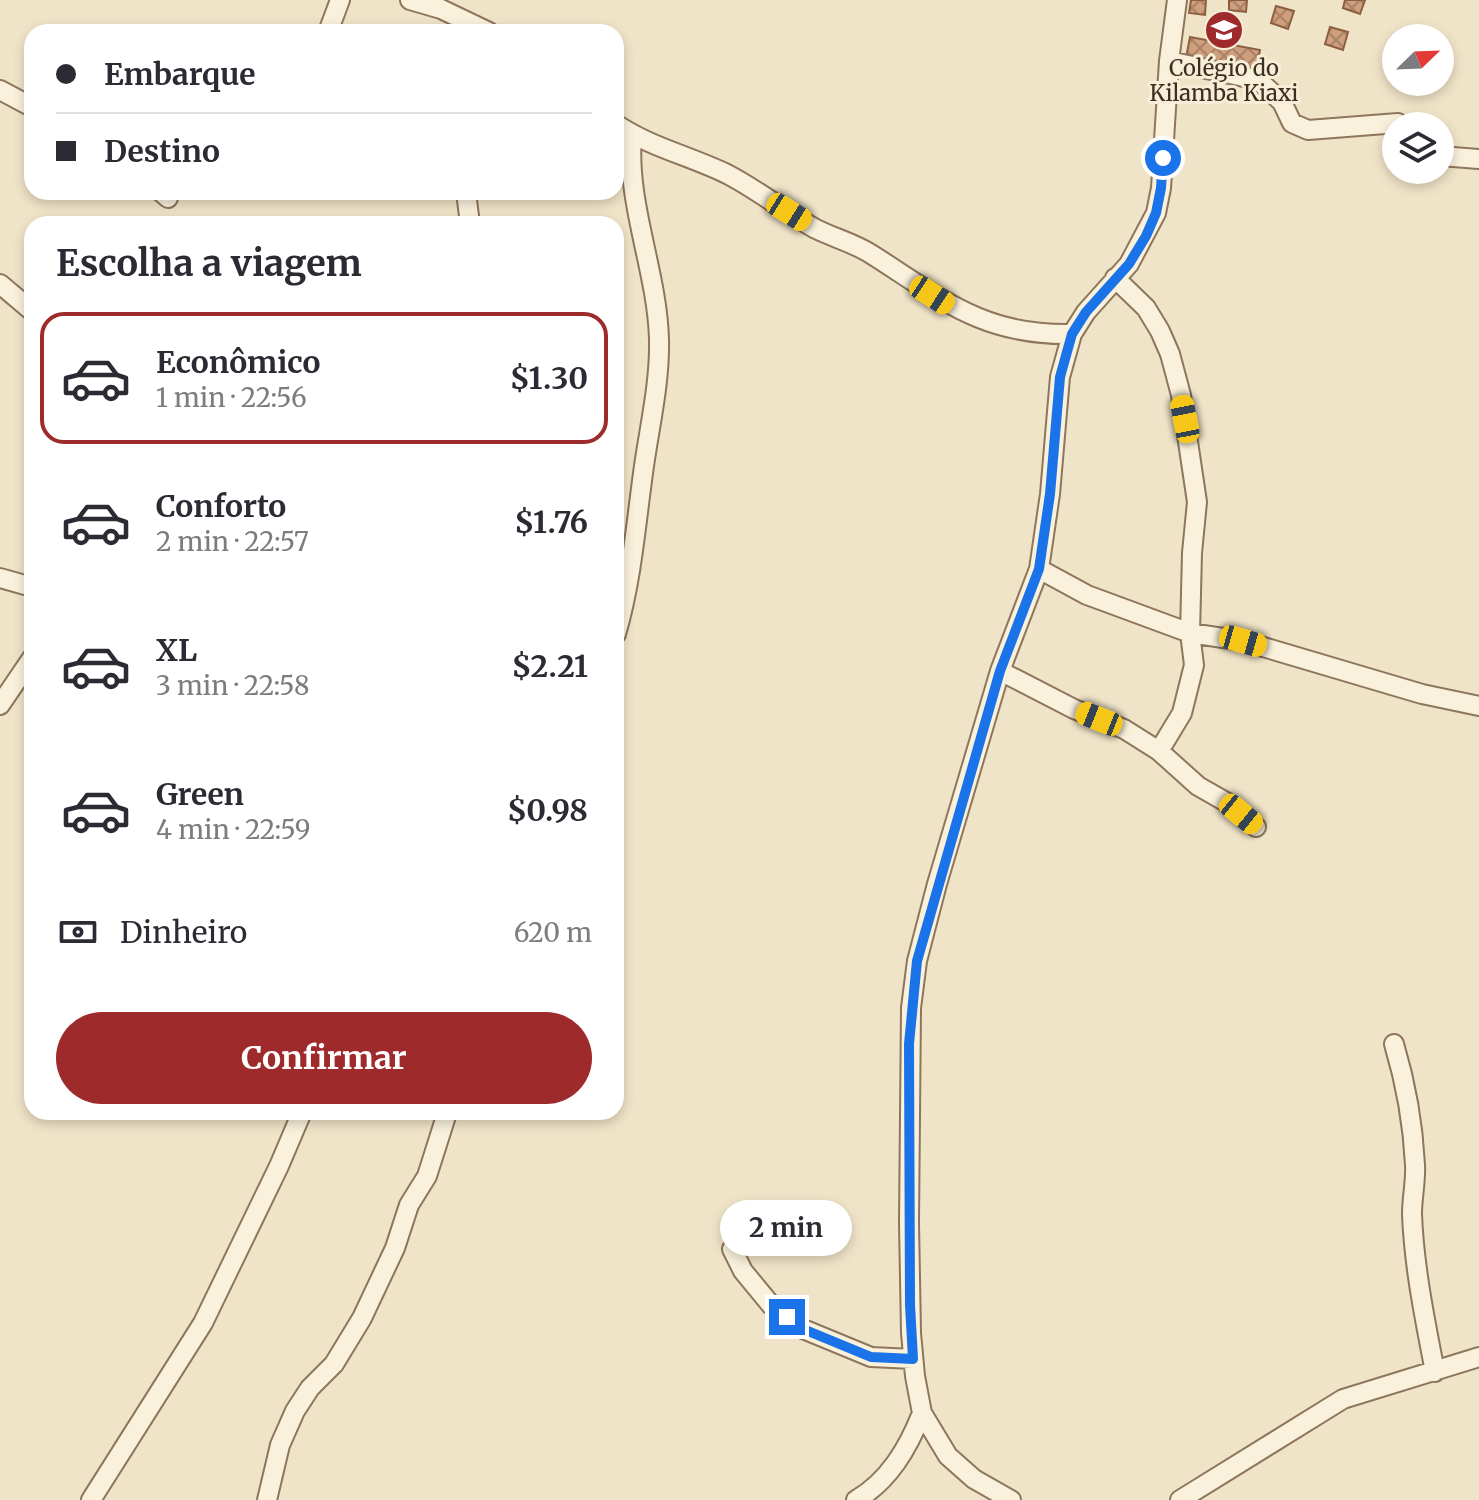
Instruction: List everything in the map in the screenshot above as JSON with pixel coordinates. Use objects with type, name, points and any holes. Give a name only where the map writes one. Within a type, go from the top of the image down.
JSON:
[{"type":"street","points":[[331,24],[340,0]]},
{"type":"street","points":[[410,0],[441,9],[472,24]]},
{"type":"street","points":[[1011,1500],[974,1479],[948,1456],[922,1413],[913,1359],[909,1223],[911,1008],[917,961],[929,915],[1000,671],[1039,569],[1050,494],[1060,377],[1072,334],[1086,312],[1129,264],[1156,213],[1161,188],[1169,61],[1177,0]]},
{"type":"street","points":[[1169,61],[1258,80],[1282,102],[1292,123],[1308,130],[1382,124]]},
{"type":"street","points":[[0,90],[24,103]]},
{"type":"street","points":[[624,130],[728,175],[816,229],[868,252],[952,308],[1015,330],[1072,334]]},
{"type":"street","points":[[624,596],[657,387],[659,340],[633,182],[630,157],[632,135]]},
{"type":"street","points":[[1454,157],[1479,159]]},
{"type":"street","points":[[1115,278],[1146,308],[1160,331],[1181,395],[1197,502],[1190,633],[1194,665],[1182,713],[1159,751]]},
{"type":"street","points":[[0,284],[24,304]]},
{"type":"street","points":[[1039,569],[1087,595],[1190,633],[1243,641],[1422,694],[1479,706]]},
{"type":"street","points":[[0,578],[24,585]]},
{"type":"street","points":[[0,705],[24,670]]},
{"type":"street","points":[[1000,671],[1074,709],[1124,729],[1159,751],[1198,786],[1226,802],[1256,827]]},
{"type":"street","points":[[1394,1044],[1412,1121],[1415,1169],[1412,1211],[1416,1260],[1435,1372]]},
{"type":"street","points":[[91,1500],[203,1323],[299,1120]]},
{"type":"street","points":[[267,1500],[280,1445],[295,1411],[310,1388],[334,1364],[362,1318],[395,1248],[409,1205],[427,1176],[445,1120]]},
{"type":"street","points":[[732,1249],[743,1271],[771,1305],[803,1329],[871,1357],[913,1359]]},
{"type":"street","points":[[1180,1500],[1343,1399],[1479,1357]]},
{"type":"street","points":[[856,1500],[867,1494],[897,1464],[922,1413]]},
{"type":"building","points":[[1191,0],[1206,0],[1205,15],[1189,13]]},
{"type":"building","points":[[1229,0],[1247,0],[1246,12],[1229,10]]},
{"type":"building","points":[[1345,0],[1365,0],[1360,14],[1343,8]]},
{"type":"building","points":[[1276,6],[1294,11],[1288,29],[1271,23]]},
{"type":"building","points":[[1330,27],[1348,32],[1343,50],[1325,44]]},
{"type":"building","points":[[1190,37],[1260,50],[1256,71],[1186,58]]},
{"type":"place","name":"Colégio do Kilamba Kiaxi","points":[[1224,30]]},
{"type":"route","points":[[787,1317],[803,1329],[871,1357],[913,1359],[909,1044],[917,961],[1000,671],[1039,569],[1050,494],[1060,377],[1072,334],[1086,312],[1129,264],[1146,236],[1156,213],[1163,158]]}]
